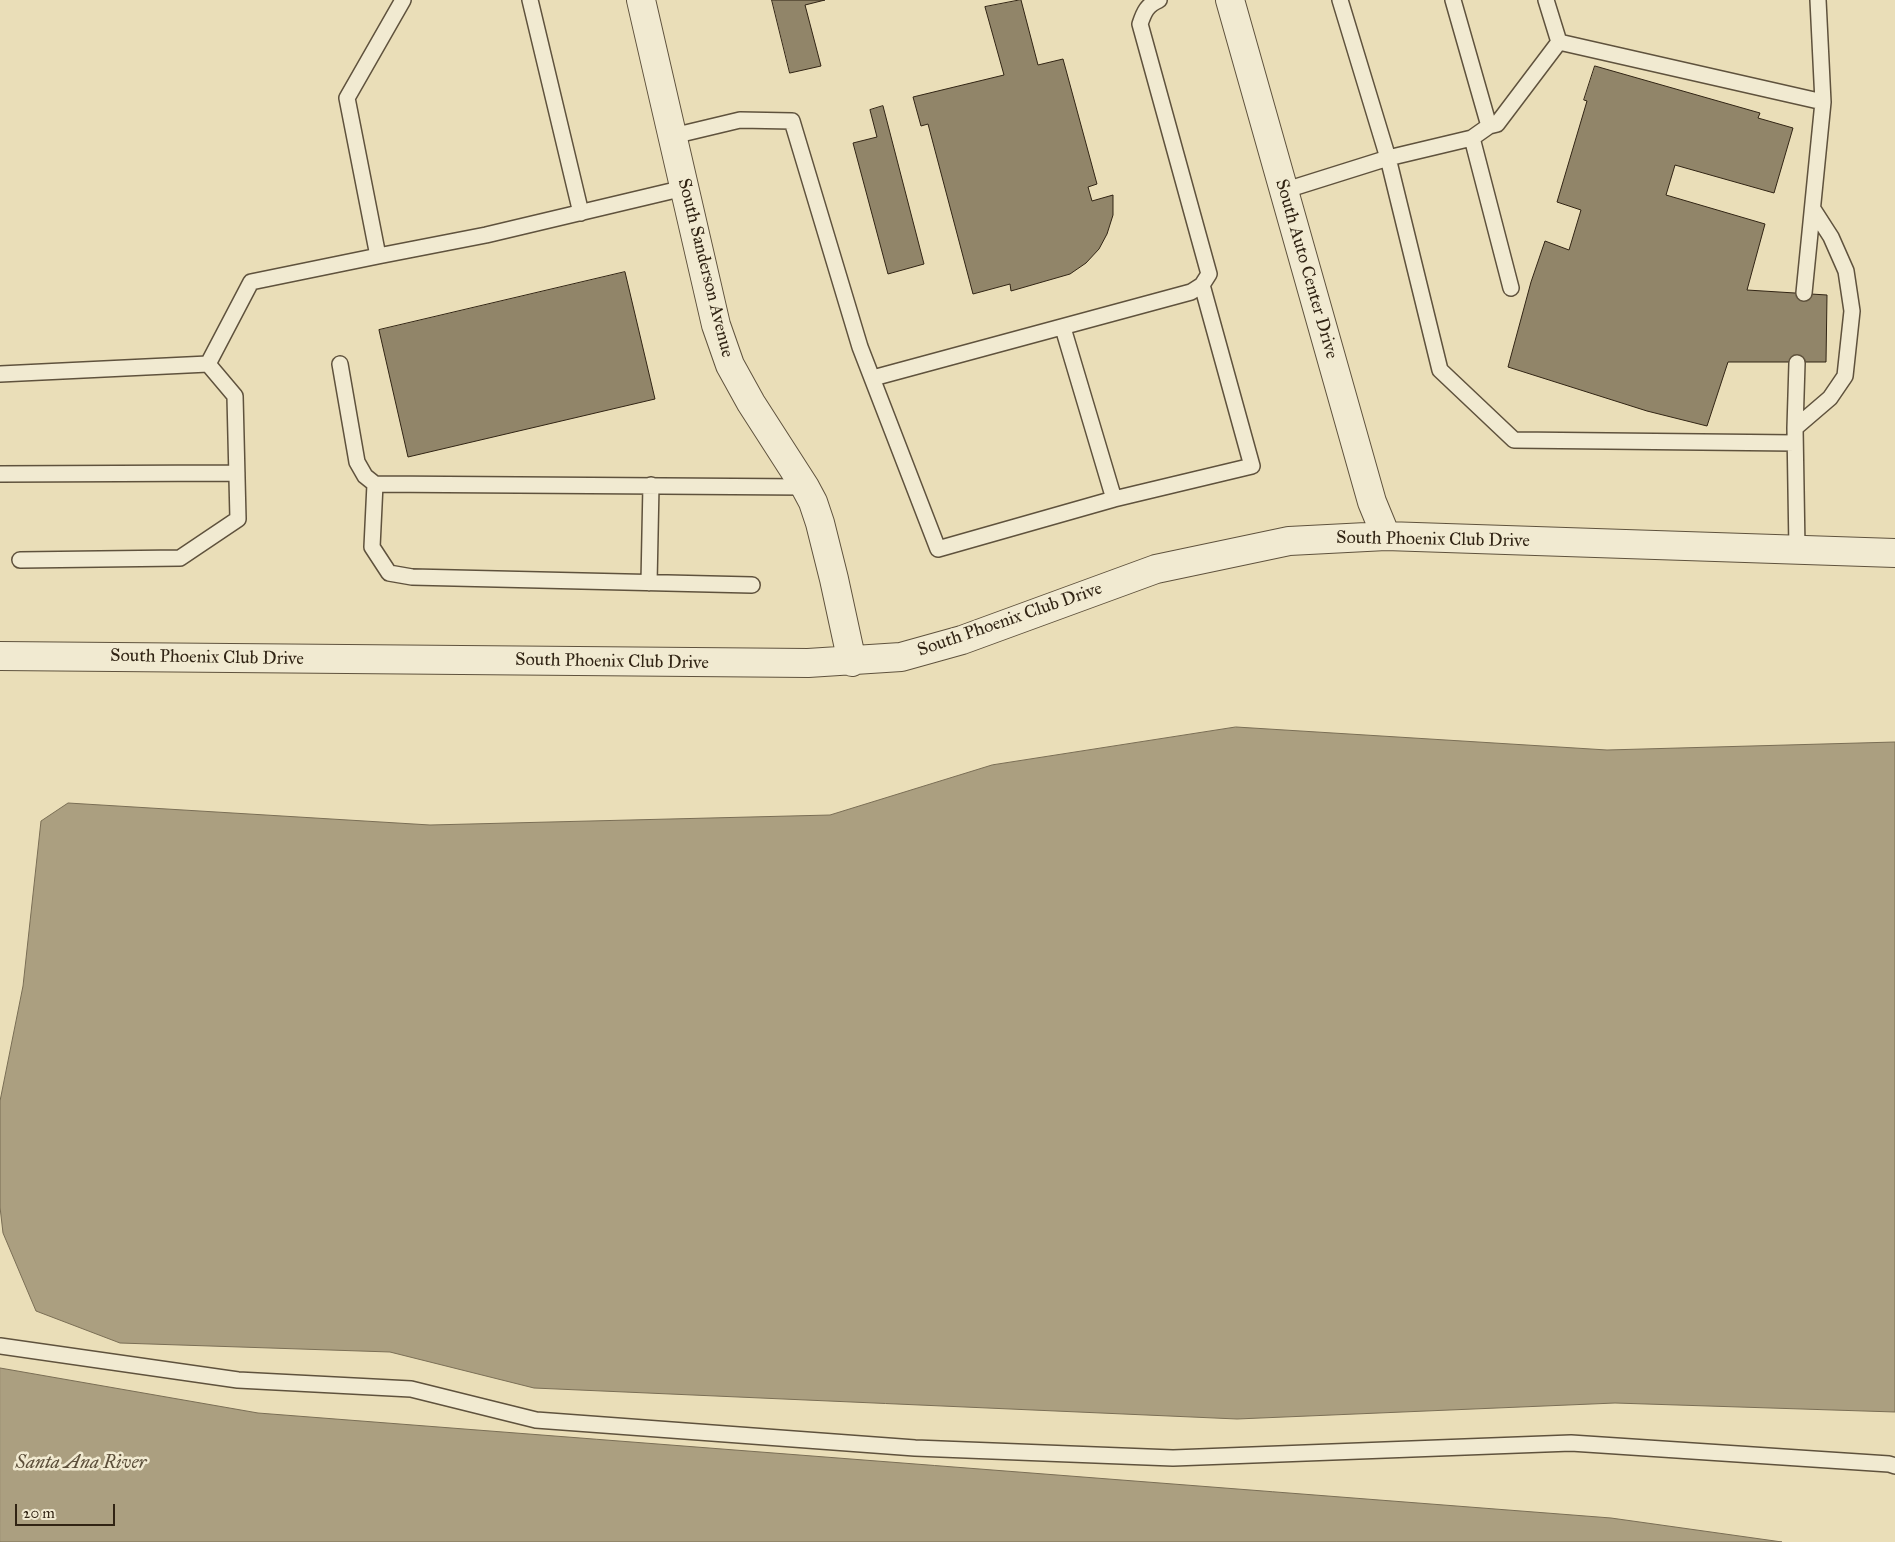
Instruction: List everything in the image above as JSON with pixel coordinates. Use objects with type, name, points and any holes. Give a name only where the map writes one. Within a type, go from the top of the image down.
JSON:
[{"type":"street","name":"South Sanderson Avenue","points":[[642,0],[716,325],[730,365],[751,403],[813,502],[827,548],[852,662]]},
{"type":"street","name":"South Auto Center Drive","points":[[1230,0],[1372,502],[1386,536]]},
{"type":"street","name":"South Phoenix Club Drive","points":[[0,656],[852,662],[901,657],[962,640],[1156,569],[1289,541],[1386,536],[1895,553]]},
{"type":"lane","points":[[378,256],[347,98],[403,0]]},
{"type":"lane","points":[[530,0],[581,213]]},
{"type":"lane","points":[[873,378],[1191,292],[1202,284],[1209,274],[1140,24],[1144,11],[1151,4],[1159,0]]},
{"type":"lane","points":[[1340,0],[1388,158],[1440,370],[1514,440],[1795,435],[1830,398],[1845,376],[1852,311],[1846,271],[1831,236],[1813,209]]},
{"type":"lane","points":[[1453,0],[1489,126]]},
{"type":"lane","points":[[1546,0],[1559,42]]},
{"type":"lane","points":[[1804,293],[1824,102],[1818,0]]},
{"type":"lane","points":[[1283,191],[1388,158],[1472,138],[1489,126],[1497,124],[1559,42]]},
{"type":"lane","points":[[1559,42],[1824,102]]},
{"type":"lane","points":[[673,136],[740,120],[792,121],[860,347],[938,549],[1114,499],[1252,466],[1202,284]]},
{"type":"lane","points":[[1472,138],[1511,288]]},
{"type":"lane","points":[[208,364],[251,282],[486,235],[684,188]]},
{"type":"lane","points":[[1063,328],[1114,499]]},
{"type":"lane","points":[[1797,363],[1795,435],[1797,549]]},
{"type":"lane","points":[[0,374],[208,364]]},
{"type":"lane","points":[[20,560],[180,558],[238,519],[235,396],[208,364]]},
{"type":"lane","points":[[340,364],[357,462],[365,476],[376,484],[805,487]]},
{"type":"lane","points":[[0,474],[237,473]]},
{"type":"lane","points":[[376,484],[372,548],[389,573],[422,577],[752,585]]},
{"type":"lane","points":[[649,583],[651,486]]},
{"type":"lane","points":[[0,1346],[238,1380],[411,1389],[536,1420],[916,1448],[1173,1458],[1571,1443],[1889,1464],[1895,1466]]},
{"type":"water","points":[[1236,727],[1607,750],[1895,742],[1895,1412],[1615,1403],[1237,1419],[534,1388],[390,1352],[120,1343],[36,1311],[3,1233],[0,1207],[0,1101],[23,986],[41,821],[68,803],[430,825],[830,815],[992,765]]},
{"type":"water","name":"Santa Ana River","points":[[0,1368],[258,1413],[1611,1518],[1782,1542],[0,1542]]},
{"type":"building","points":[[772,0],[825,0],[805,5],[821,66],[790,73]]},
{"type":"building","points":[[1021,0],[1038,65],[1063,59],[1097,184],[1088,187],[1092,201],[1113,195],[1113,215],[1107,234],[1099,249],[1086,263],[1070,274],[1011,291],[1010,284],[973,294],[928,124],[921,126],[913,97],[1004,75],[985,7]]},
{"type":"building","points":[[1595,66],[1760,113],[1758,118],[1793,128],[1774,193],[1675,165],[1666,195],[1765,224],[1747,290],[1827,295],[1826,362],[1728,362],[1707,426],[1647,411],[1508,367],[1531,282],[1545,241],[1569,250],[1581,210],[1557,202],[1587,101],[1584,100]]},
{"type":"building","points":[[883,106],[924,264],[888,274],[853,143],[877,137],[870,110]]},
{"type":"building","points":[[625,272],[655,399],[408,457],[379,330]]}]
